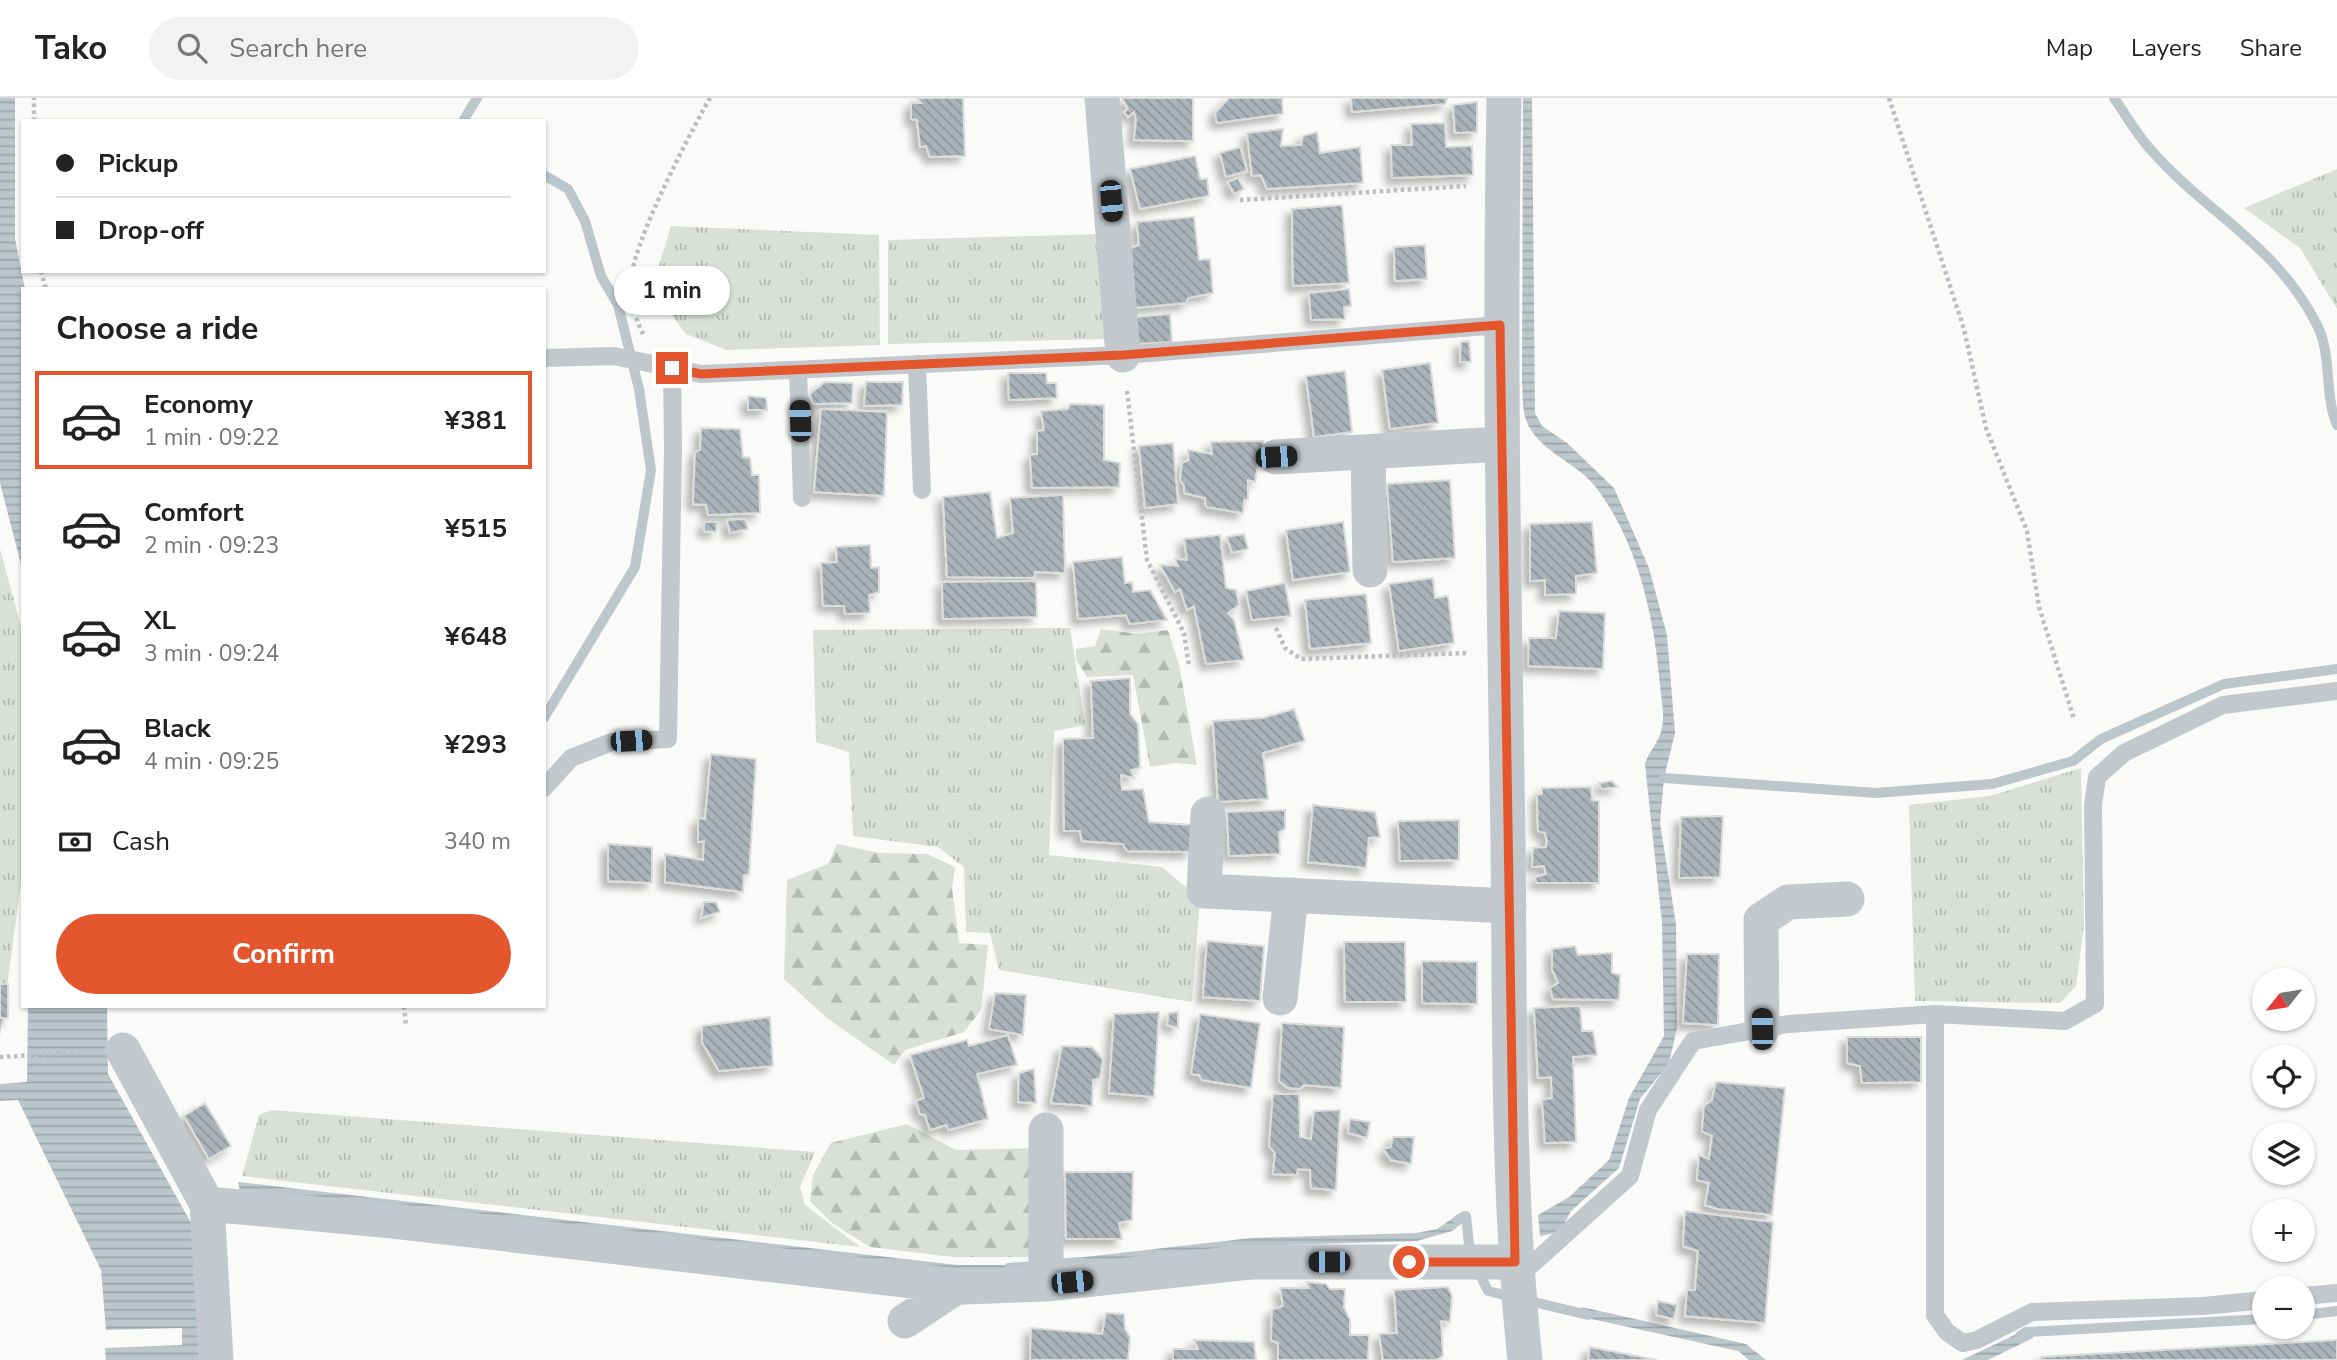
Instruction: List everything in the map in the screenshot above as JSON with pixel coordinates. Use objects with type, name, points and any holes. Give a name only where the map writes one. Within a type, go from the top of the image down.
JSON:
[{"type":"street","points":[[1102,98],[1123,355]]},
{"type":"street","points":[[1504,98],[1500,325],[1515,1270],[1525,1360]]},
{"type":"street","points":[[1276,457],[1502,444]]},
{"type":"street","points":[[1368,452],[1370,570]]},
{"type":"street","points":[[1208,814],[1204,891],[1509,906]]},
{"type":"street","points":[[1280,998],[1291,895]]},
{"type":"street","points":[[1762,1029],[1761,920],[1788,902],[1847,899]]},
{"type":"street","points":[[123,1051],[207,1204],[216,1360]]},
{"type":"street","points":[[1046,1130],[1046,1284]]},
{"type":"street","points":[[207,1204],[393,1221],[958,1286],[1046,1284],[1250,1262],[1515,1270]]},
{"type":"street","points":[[905,1321],[958,1286]]},
{"type":"lane","points":[[546,358],[614,356],[701,374],[1123,355],[1500,325]]},
{"type":"lane","points":[[917,364],[922,490]]},
{"type":"lane","points":[[546,786],[571,758],[612,742],[668,739],[673,448],[666,367]]},
{"type":"lane","points":[[798,370],[802,498]]},
{"type":"lane","points":[[1515,1270],[1630,1177],[1648,1110],[1693,1041],[1762,1029],[1935,1014],[2065,1021],[2095,1004],[2093,805],[2097,777],[2124,753],[2223,705],[2337,691]]},
{"type":"lane","points":[[1935,1014],[1935,1315],[1947,1332],[1963,1343],[1977,1340],[2032,1312],[2203,1306],[2252,1301]]},
{"type":"lane","points":[[2315,1295],[2337,1293]]},
{"type":"path","points":[[34,98],[34,119]]},
{"type":"path","points":[[666,367],[636,321],[629,286],[638,251],[686,139],[710,98]]},
{"type":"path","points":[[1889,98],[1964,329],[1986,428],[2027,531],[2039,607],[2074,719]]},
{"type":"path","points":[[1240,200],[1502,184]]},
{"type":"path","points":[[1123,355],[1146,560],[1184,634],[1189,666]]},
{"type":"path","points":[[1276,628],[1285,648],[1301,659],[1505,651]]},
{"type":"path","points":[[404,1008],[406,1026]]},
{"type":"path","points":[[0,1057],[123,1051]]},
{"type":"green space","points":[[2337,169],[2337,309],[2300,248],[2244,208]]},
{"type":"green space","points":[[671,226],[879,235],[880,345],[727,350],[686,334],[652,289]]},
{"type":"green space","points":[[1101,234],[1108,339],[888,344],[888,240]]},
{"type":"green space","points":[[0,549],[21,627],[21,884],[0,1037]]},
{"type":"green space","points":[[1070,628],[1085,725],[1054,731],[1049,855],[1162,867],[1200,899],[1192,1002],[999,970],[990,933],[966,932],[964,867],[938,847],[853,836],[849,752],[816,742],[813,630]]},
{"type":"green space","points":[[1101,629],[1137,634],[1168,630],[1179,665],[1197,765],[1175,763],[1150,767],[1133,675],[1087,677],[1076,660],[1076,649],[1095,646]]},
{"type":"green space","points":[[2081,768],[2084,925],[2076,986],[2060,1003],[1915,1001],[1909,805],[1990,796]]},
{"type":"green space","points":[[837,844],[880,853],[927,854],[955,867],[952,888],[959,943],[988,945],[981,1010],[964,1032],[905,1050],[894,1065],[827,1018],[784,979],[787,880],[828,864]]},
{"type":"green space","points":[[271,1110],[815,1152],[800,1187],[805,1205],[860,1247],[242,1176],[259,1115]]},
{"type":"green space","points":[[907,1124],[956,1150],[1033,1148],[1039,1257],[953,1257],[870,1247],[832,1223],[810,1201],[813,1175],[831,1143]]},
{"type":"shaded area","points":[[0,98],[15,98],[15,239],[25,287],[21,287],[21,564],[0,483]]},
{"type":"shaded area","points":[[1523,98],[1532,98],[1535,413],[1542,426],[1567,443],[1614,488],[1649,568],[1667,635],[1675,733],[1664,778],[1660,823],[1676,924],[1677,1028],[1669,1063],[1640,1099],[1619,1168],[1571,1211],[1560,1232],[1540,1236],[1538,1215],[1569,1197],[1609,1160],[1629,1098],[1664,1036],[1662,923],[1645,764],[1659,737],[1663,717],[1648,606],[1633,555],[1622,530],[1594,485],[1539,440],[1525,416],[1522,383]]},
{"type":"shaded area","points":[[28,1008],[107,1008],[108,1074],[200,1239],[206,1360],[106,1360],[105,1348],[182,1345],[182,1328],[106,1330],[101,1270],[18,1100],[0,1101],[0,1084],[27,1082]]},
{"type":"shaded area","points":[[238,1182],[957,1265],[1022,1265],[1021,1272],[965,1273],[240,1191]]},
{"type":"shaded area","points":[[1463,1211],[1470,1217],[1452,1231],[1417,1241],[1254,1246],[1068,1266],[1067,1259],[1251,1238],[1416,1233],[1437,1229]]},
{"type":"shaded area","points":[[1582,1307],[1746,1344],[1766,1360],[1749,1360],[1738,1351],[1573,1315]]},
{"type":"shaded area","points":[[2029,1328],[2033,1338],[1988,1360],[1962,1360]]},
{"type":"building","points":[[917,98],[963,98],[965,156],[930,157],[926,146],[920,147],[917,120],[911,119],[911,103],[921,103]]},
{"type":"building","points":[[1122,98],[1193,98],[1193,141],[1134,140],[1134,112],[1128,117],[1124,112],[1128,109]]},
{"type":"building","points":[[1229,98],[1282,98],[1283,114],[1217,123],[1215,113]]},
{"type":"building","points":[[1351,98],[1447,98],[1445,104],[1352,112]]},
{"type":"building","points":[[1477,102],[1477,132],[1455,133],[1453,105]]},
{"type":"building","points":[[1445,123],[1446,147],[1472,146],[1473,175],[1392,178],[1391,145],[1412,145],[1411,124]]},
{"type":"building","points":[[1283,129],[1281,146],[1301,145],[1303,136],[1317,132],[1320,153],[1360,147],[1363,183],[1267,189],[1261,175],[1252,176],[1247,133]]},
{"type":"building","points":[[1240,147],[1247,171],[1226,177],[1220,153]]},
{"type":"building","points":[[1195,156],[1200,179],[1207,179],[1209,196],[1140,209],[1130,169]]},
{"type":"building","points":[[1238,178],[1244,189],[1234,194],[1228,182]]},
{"type":"building","points":[[1342,205],[1349,283],[1293,286],[1292,209]]},
{"type":"building","points":[[1194,217],[1199,260],[1210,259],[1213,293],[1188,298],[1186,303],[1134,308],[1131,248],[1139,245],[1137,222]]},
{"type":"building","points":[[1425,245],[1427,279],[1395,281],[1394,247]]},
{"type":"building","points":[[1349,289],[1351,306],[1344,307],[1345,319],[1311,320],[1309,293]]},
{"type":"building","points":[[1170,314],[1172,342],[1138,344],[1136,317]]},
{"type":"building","points":[[1469,341],[1471,362],[1460,362],[1461,342]]},
{"type":"building","points":[[1430,363],[1438,423],[1390,429],[1382,370]]},
{"type":"building","points":[[1345,371],[1352,432],[1314,437],[1306,376]]},
{"type":"building","points":[[1008,373],[1046,373],[1047,383],[1056,383],[1057,398],[1009,400]]},
{"type":"building","points":[[825,382],[853,383],[852,403],[813,404],[810,394]]},
{"type":"building","points":[[866,382],[903,382],[902,405],[864,406]]},
{"type":"building","points":[[748,396],[766,398],[767,410],[748,410]]},
{"type":"building","points":[[1070,404],[1104,405],[1104,460],[1120,463],[1119,487],[1032,488],[1030,455],[1037,454],[1037,431],[1044,430],[1041,411],[1068,409]]},
{"type":"building","points":[[821,409],[887,412],[884,496],[814,492]]},
{"type":"building","points":[[701,428],[740,429],[743,457],[750,458],[752,475],[759,475],[760,513],[708,515],[706,505],[693,504],[695,452],[700,450]]},
{"type":"building","points":[[1263,441],[1266,459],[1258,464],[1255,482],[1248,480],[1248,500],[1244,500],[1243,513],[1206,507],[1205,498],[1184,493],[1184,485],[1180,480],[1182,463],[1189,460],[1188,450],[1212,454],[1211,442]]},
{"type":"building","points":[[1173,443],[1178,504],[1145,508],[1139,446]]},
{"type":"building","points":[[1450,480],[1455,558],[1393,562],[1387,484]]},
{"type":"building","points":[[990,492],[997,538],[1013,533],[1010,498],[1063,495],[1065,573],[1035,572],[1034,578],[947,577],[943,497]]},
{"type":"building","points":[[745,519],[748,529],[730,533],[727,520]]},
{"type":"building","points":[[704,522],[717,522],[716,532],[704,531]]},
{"type":"building","points":[[1343,522],[1350,572],[1293,580],[1286,530]]},
{"type":"building","points":[[1592,522],[1597,573],[1576,576],[1576,594],[1545,595],[1545,580],[1530,581],[1530,524]]},
{"type":"building","points":[[1244,534],[1248,549],[1232,553],[1227,537]]},
{"type":"building","points":[[1220,535],[1226,588],[1236,590],[1239,605],[1228,613],[1234,620],[1244,660],[1206,664],[1194,606],[1187,610],[1180,589],[1175,592],[1160,565],[1178,566],[1175,559],[1187,560],[1184,539]]},
{"type":"building","points":[[870,545],[871,568],[879,567],[879,592],[869,595],[870,613],[845,614],[844,606],[823,606],[821,563],[837,562],[836,547]]},
{"type":"building","points":[[1122,557],[1125,583],[1132,582],[1133,592],[1150,590],[1167,620],[1130,624],[1126,615],[1078,619],[1073,562]]},
{"type":"building","points":[[1433,578],[1435,598],[1448,596],[1454,643],[1399,651],[1389,584]]},
{"type":"building","points":[[1036,581],[1037,617],[943,619],[942,582]]},
{"type":"building","points":[[1285,583],[1291,616],[1252,620],[1246,591]]},
{"type":"building","points":[[1366,594],[1371,643],[1310,649],[1305,600]]},
{"type":"building","points":[[1559,611],[1605,613],[1603,669],[1528,666],[1529,638],[1556,638]]},
{"type":"building","points":[[1130,678],[1130,714],[1138,724],[1140,768],[1131,770],[1134,778],[1121,775],[1122,790],[1143,789],[1149,822],[1191,825],[1191,852],[1127,851],[1123,844],[1082,841],[1080,831],[1064,831],[1063,739],[1093,738],[1091,681]]},
{"type":"building","points":[[1294,709],[1305,741],[1263,753],[1268,799],[1218,802],[1213,721],[1263,718]]},
{"type":"building","points":[[711,754],[756,759],[749,875],[744,875],[743,892],[665,882],[665,854],[703,860],[704,841],[698,842],[698,818],[705,819]]},
{"type":"building","points":[[1612,781],[1618,787],[1602,789],[1599,783]]},
{"type":"building","points":[[1591,787],[1592,800],[1599,801],[1599,883],[1537,883],[1535,877],[1546,874],[1544,866],[1532,867],[1533,848],[1546,847],[1547,841],[1545,833],[1538,831],[1537,795],[1542,794],[1542,788]]},
{"type":"building","points":[[1313,805],[1375,812],[1380,837],[1369,838],[1366,868],[1308,862]]},
{"type":"building","points":[[1285,810],[1285,829],[1279,832],[1280,854],[1229,856],[1227,812]]},
{"type":"building","points":[[1723,816],[1720,877],[1679,878],[1681,817]]},
{"type":"building","points":[[1459,820],[1459,860],[1400,861],[1398,821]]},
{"type":"building","points":[[608,844],[652,847],[652,883],[608,881]]},
{"type":"building","points":[[704,902],[716,902],[720,912],[701,918]]},
{"type":"building","points":[[1207,941],[1264,946],[1260,1001],[1203,997]]},
{"type":"building","points":[[1344,942],[1405,942],[1406,1002],[1345,1002]]},
{"type":"building","points":[[1575,946],[1578,955],[1612,953],[1612,973],[1620,975],[1619,1000],[1553,999],[1550,988],[1558,983],[1552,969],[1552,949]]},
{"type":"building","points":[[1687,954],[1719,954],[1718,1025],[1683,1023]]},
{"type":"building","points":[[1422,961],[1477,962],[1477,1004],[1422,1003]]},
{"type":"building","points":[[0,984],[8,984],[8,1018],[0,1018]]},
{"type":"building","points":[[995,993],[1026,995],[1023,1035],[989,1029]]},
{"type":"building","points":[[1580,1006],[1582,1031],[1593,1031],[1597,1055],[1573,1057],[1576,1142],[1545,1143],[1542,1100],[1552,1098],[1551,1077],[1538,1078],[1534,1008]]},
{"type":"building","points":[[1159,1012],[1154,1097],[1109,1093],[1114,1014]]},
{"type":"building","points":[[1178,1012],[1178,1028],[1167,1025],[1169,1013]]},
{"type":"building","points":[[1200,1014],[1260,1023],[1251,1088],[1202,1080],[1199,1075],[1191,1074]]},
{"type":"building","points":[[770,1017],[773,1066],[719,1071],[702,1042],[702,1026]]},
{"type":"building","points":[[1282,1023],[1344,1027],[1341,1088],[1304,1085],[1300,1089],[1288,1088],[1279,1081]]},
{"type":"building","points":[[1008,1035],[1017,1065],[977,1074],[988,1119],[949,1130],[946,1125],[930,1130],[916,1101],[924,1098],[910,1055],[967,1040],[969,1046]]},
{"type":"building","points":[[1847,1037],[1921,1037],[1921,1082],[1862,1083],[1860,1066],[1847,1063]]},
{"type":"building","points":[[1062,1046],[1092,1047],[1103,1059],[1100,1078],[1093,1080],[1092,1106],[1051,1103]]},
{"type":"building","points":[[1034,1069],[1036,1103],[1018,1102],[1019,1073]]},
{"type":"building","points":[[1716,1082],[1785,1088],[1772,1215],[1705,1205],[1709,1183],[1697,1180],[1699,1155],[1709,1159],[1712,1136],[1702,1131],[1704,1106],[1712,1100]]},
{"type":"building","points":[[1273,1094],[1299,1094],[1300,1137],[1311,1139],[1314,1111],[1340,1110],[1336,1190],[1311,1188],[1310,1170],[1298,1169],[1297,1175],[1273,1174],[1275,1153],[1269,1146]]},
{"type":"building","points":[[205,1103],[231,1146],[209,1159],[184,1116]]},
{"type":"building","points":[[1350,1119],[1370,1122],[1367,1138],[1348,1133]]},
{"type":"building","points":[[1393,1137],[1414,1137],[1411,1164],[1391,1160],[1383,1149],[1391,1147]]},
{"type":"building","points":[[1065,1172],[1133,1172],[1132,1220],[1119,1223],[1122,1239],[1066,1239]]},
{"type":"building","points":[[1685,1211],[1773,1222],[1765,1323],[1685,1316],[1687,1290],[1695,1290],[1698,1251],[1683,1246]]},
{"type":"building","points":[[1306,1282],[1326,1284],[1330,1289],[1345,1289],[1344,1307],[1350,1320],[1350,1335],[1369,1335],[1368,1360],[1278,1360],[1278,1343],[1271,1340],[1272,1310],[1283,1306],[1280,1288],[1309,1288]]},
{"type":"building","points":[[1448,1287],[1452,1296],[1450,1322],[1441,1321],[1443,1356],[1436,1360],[1383,1360],[1379,1334],[1397,1333],[1394,1290]]},
{"type":"building","points":[[1658,1301],[1677,1305],[1674,1319],[1656,1315]]},
{"type":"building","points":[[1106,1313],[1124,1314],[1125,1329],[1130,1337],[1128,1360],[1030,1360],[1031,1328],[1102,1334]]},
{"type":"building","points":[[1194,1340],[1254,1342],[1256,1360],[1173,1360],[1173,1349],[1198,1349]]},
{"type":"building","points":[[2337,1340],[2337,1360],[2041,1360],[2041,1357]]},
{"type":"building","points":[[1590,1347],[1657,1360],[1588,1360]]},
{"type":"waterway","points":[[464,119],[477,98]]},
{"type":"waterway","points":[[2114,98],[2151,150],[2262,252],[2283,273],[2301,298],[2322,338],[2337,425]]},
{"type":"waterway","points":[[546,176],[568,189],[585,221],[601,276],[618,305],[639,389],[651,470],[635,567],[546,715]]},
{"type":"waterway","points":[[1664,778],[1876,793],[1992,784],[2073,761],[2101,739],[2224,684],[2337,669]]},
{"type":"waterway","points":[[1458,1220],[1466,1216],[1470,1254],[1488,1291],[1588,1315]]},
{"type":"waterway","points":[[1009,1268],[1081,1262]]},
{"type":"waterway","points":[[2315,1314],[2337,1311]]},
{"type":"waterway","points":[[2020,1336],[2026,1332],[2252,1320]]},
{"type":"route","points":[[672,368],[701,374],[1123,355],[1500,325],[1515,1262],[1409,1262]]}]
